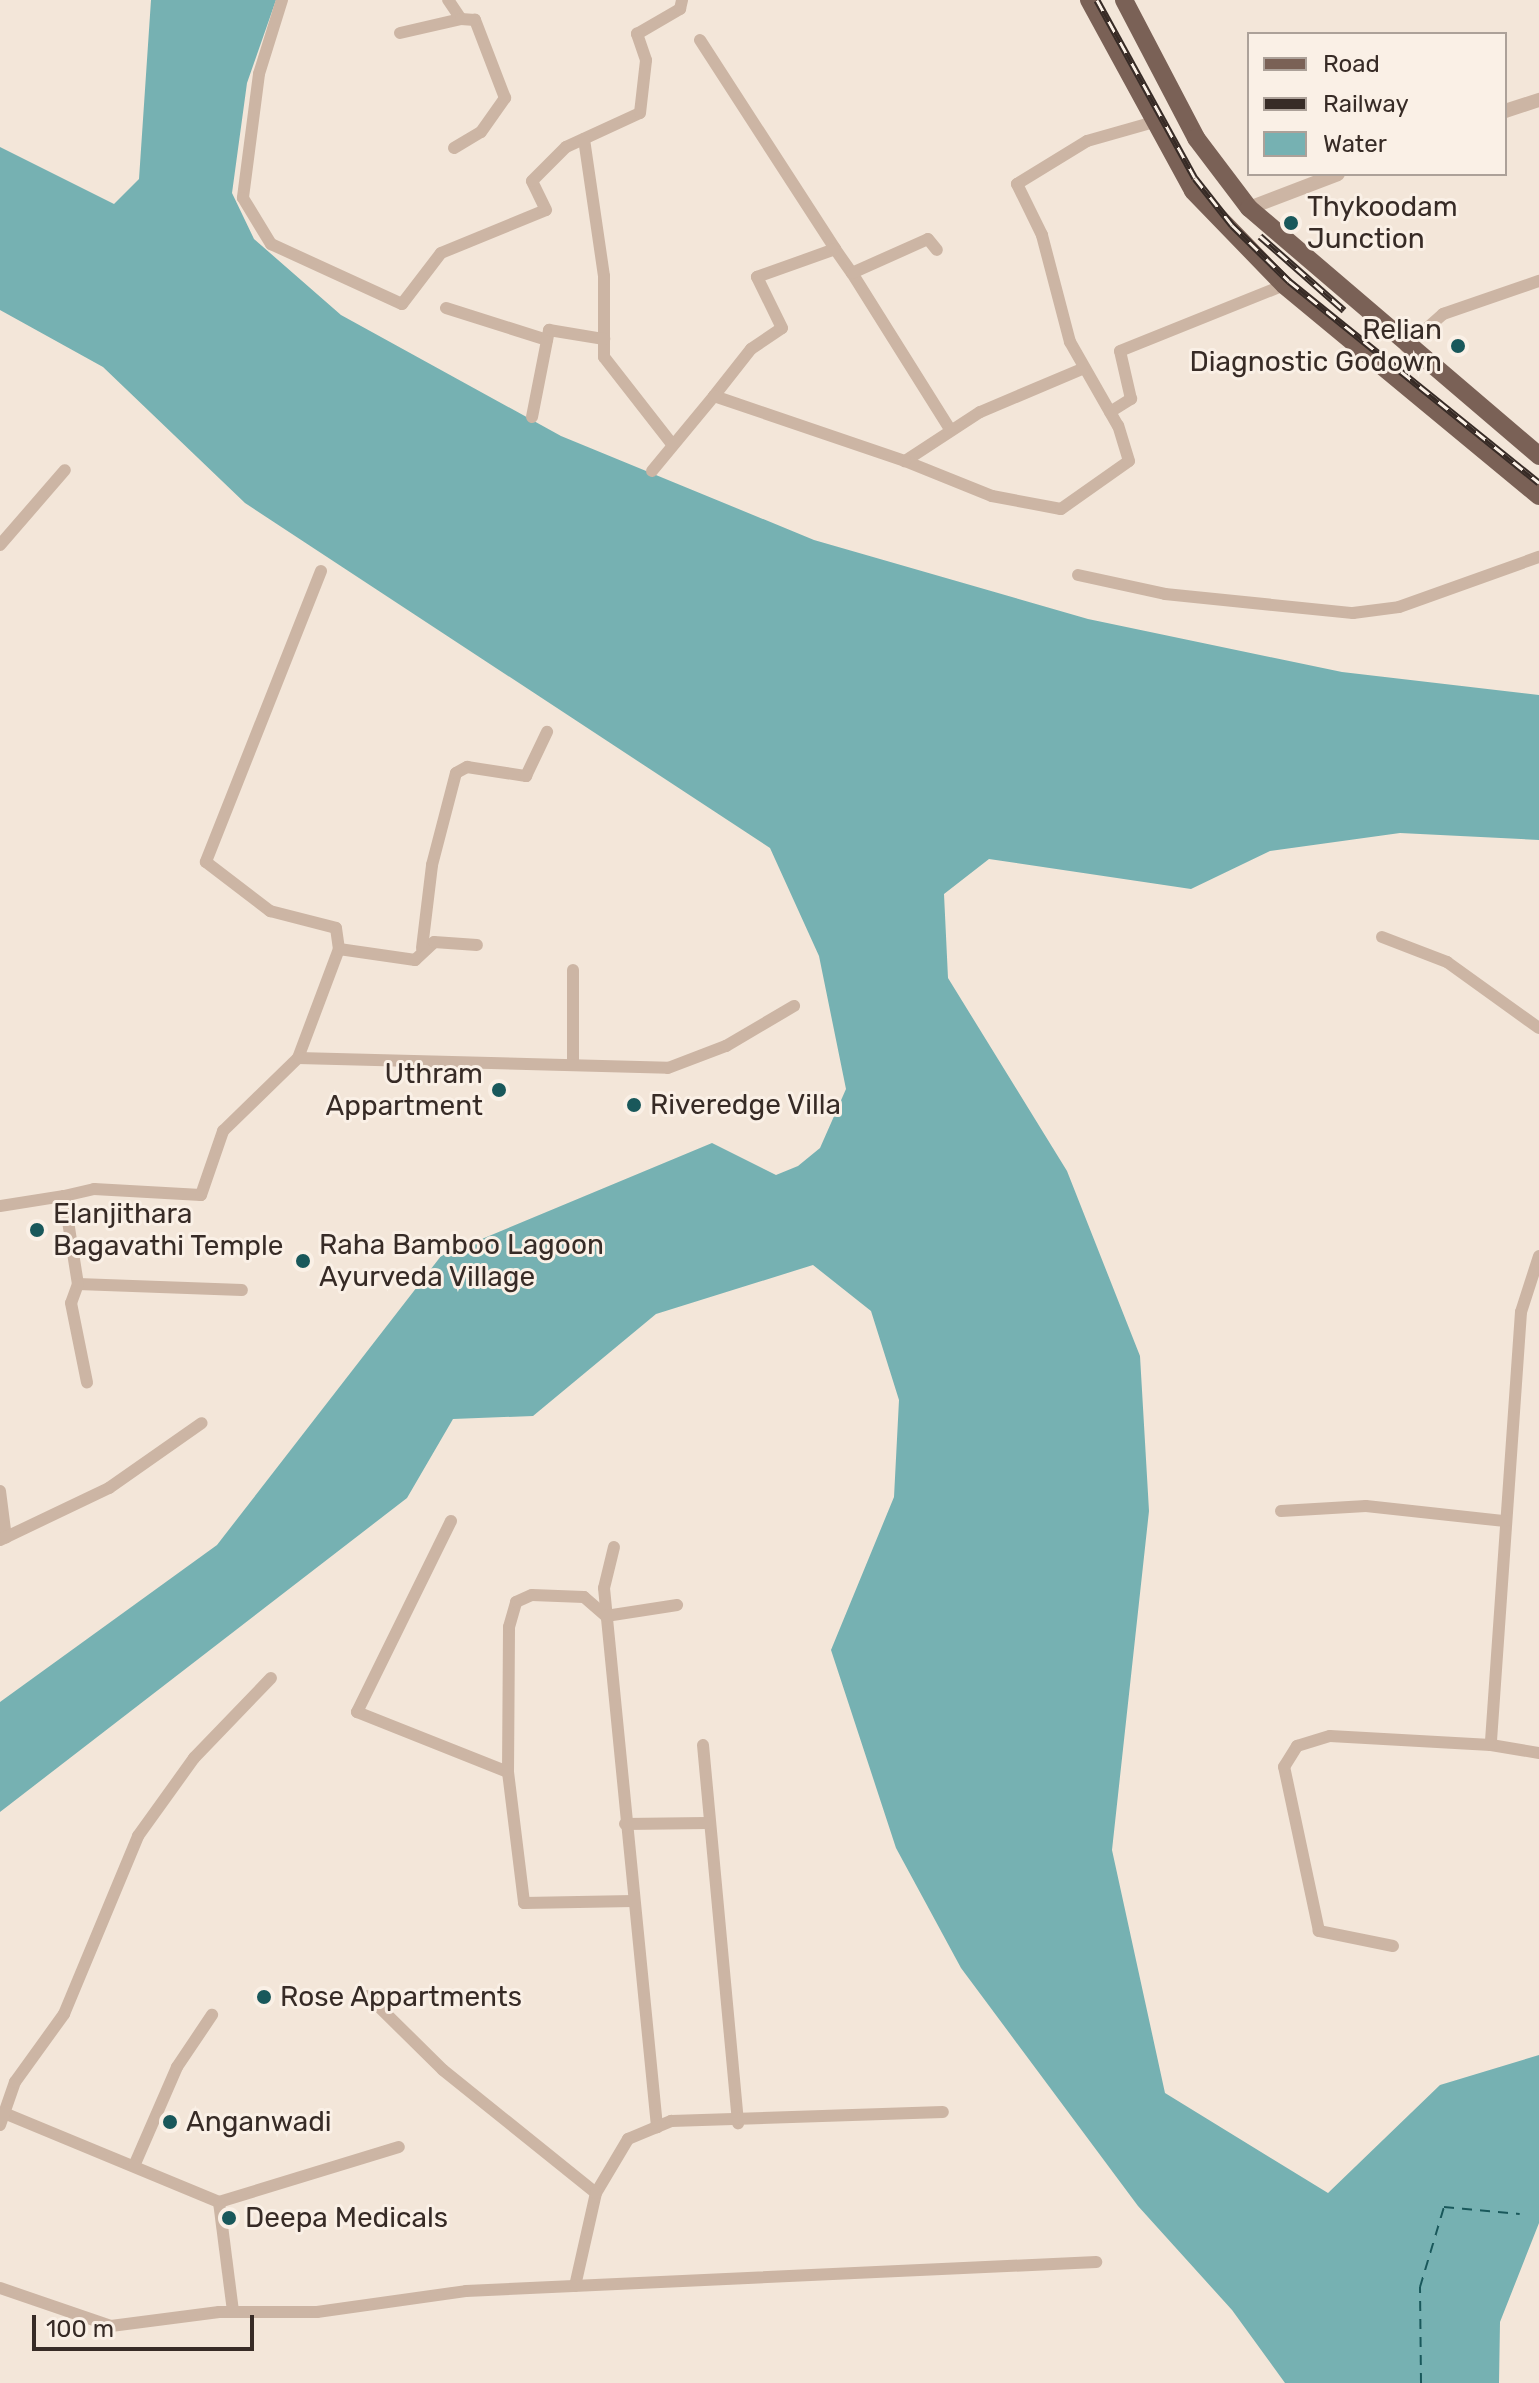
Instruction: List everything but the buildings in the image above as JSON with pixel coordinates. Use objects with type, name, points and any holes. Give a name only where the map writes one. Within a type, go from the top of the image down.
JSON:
[{"type":"main road","points":[[1539,456],[1406,347],[1249,208],[1196,138],[1124,1],[1093,7],[1150,123],[1193,191],[1284,285],[1539,496]]},
{"type":"street","points":[[282,0],[259,74],[243,198],[271,244],[402,304],[441,253],[546,210],[532,181],[584,139],[640,113],[646,60],[637,34],[680,9],[682,0]]},
{"type":"street","points":[[448,0],[461,19]]},
{"type":"street","points":[[400,33],[461,19],[475,20],[505,98],[481,132],[454,148]]},
{"type":"street","points":[[700,40],[950,429]]},
{"type":"street","points":[[1507,110],[1539,100]]},
{"type":"street","points":[[714,396],[905,461],[992,496],[1073,507],[1129,461],[1110,412],[1082,369],[1018,180],[1087,141],[1150,123]]},
{"type":"street","points":[[584,139],[604,276],[604,357],[672,444]]},
{"type":"street","points":[[1249,208],[1333,176]]},
{"type":"street","points":[[852,273],[928,239],[937,250]]},
{"type":"street","points":[[652,471],[751,349],[782,328],[757,277],[835,249]]},
{"type":"street","points":[[1406,347],[1443,314],[1539,281]]},
{"type":"street","points":[[1110,412],[1131,399],[1120,351],[1284,285]]},
{"type":"street","points":[[446,308],[547,340]]},
{"type":"street","points":[[532,417],[549,330],[604,339]]},
{"type":"street","points":[[905,461],[950,429],[1082,369]]},
{"type":"street","points":[[0,545],[65,470]]},
{"type":"street","points":[[1078,575],[1165,594],[1353,613],[1399,607],[1539,557]]},
{"type":"street","points":[[0,1206],[94,1189],[201,1195],[223,1131],[298,1058],[339,949],[336,928],[270,911],[206,862],[321,571]]},
{"type":"street","points":[[339,949],[415,960],[422,948],[432,865],[456,773],[467,767],[526,776],[547,732]]},
{"type":"street","points":[[1382,937],[1447,962],[1539,1028]]},
{"type":"street","points":[[422,948],[434,942],[477,945]]},
{"type":"street","points":[[573,970],[573,1062]]},
{"type":"street","points":[[298,1058],[573,1062],[668,1068],[726,1046],[794,1006]]},
{"type":"street","points":[[64,1196],[78,1284],[71,1303],[87,1382]]},
{"type":"street","points":[[1491,1745],[1521,1312],[1539,1256]]},
{"type":"street","points":[[78,1284],[242,1290]]},
{"type":"street","points":[[0,1491],[3,1539],[109,1488],[202,1423]]},
{"type":"street","points":[[1281,1511],[1366,1506],[1505,1521]]},
{"type":"street","points":[[451,1521],[357,1712],[508,1772]]},
{"type":"street","points":[[614,1547],[606,1616],[657,2127]]},
{"type":"street","points":[[633,1901],[524,1903],[508,1772],[509,1627],[516,1602],[532,1595],[584,1597],[606,1616],[677,1605]]},
{"type":"street","points":[[271,1678],[194,1758],[138,1836],[64,2014],[15,2082],[2,2119],[134,2166],[219,2202],[399,2147]]},
{"type":"street","points":[[1393,1946],[1319,1931],[1284,1767],[1297,1746],[1330,1736],[1491,1745],[1539,1753]]},
{"type":"street","points":[[703,1745],[707,1823],[738,2123]]},
{"type":"street","points":[[625,1824],[707,1823]]},
{"type":"street","points":[[368,1996],[443,2070],[596,2193]]},
{"type":"street","points":[[134,2166],[177,2067],[212,2015]]},
{"type":"street","points":[[575,2286],[596,2193],[628,2139],[657,2127],[943,2112]]},
{"type":"street","points":[[219,2202],[233,2312]]},
{"type":"street","points":[[0,2288],[111,2326],[233,2312],[317,2312],[575,2286],[1096,2262]]},
{"type":"water","points":[[151,0],[276,0],[247,83],[232,193],[254,239],[341,315],[561,436],[814,540],[1088,619],[1342,672],[1539,695],[1539,840],[1400,833],[1270,851],[1191,889],[989,859],[944,894],[948,978],[1067,1171],[1140,1356],[1149,1511],[1112,1850],[1165,2093],[1328,2193],[1440,2085],[1539,2055],[1539,2223],[1500,2322],[1499,2383],[1285,2383],[1232,2310],[1138,2206],[961,1968],[896,1848],[831,1650],[894,1497],[899,1400],[871,1311],[813,1265],[656,1314],[533,1416],[453,1419],[407,1498],[0,1812],[0,1702],[217,1545],[441,1256],[712,1143],[776,1175],[798,1166],[820,1148],[846,1089],[819,956],[770,848],[245,503],[103,367],[0,310],[0,147],[114,204],[139,179]]},
{"type":"ferry route","points":[[1421,2383],[1420,2287],[1444,2207],[1520,2214]]},
{"type":"railway","points":[[1097,0],[1195,178],[1232,225],[1289,281],[1539,483]]},
{"type":"railway","points":[[1260,236],[1344,310]]},
{"type":"place","name":"Thykoodam Junction","points":[[1291,223]]},
{"type":"place","name":"Relian Diagnostic Godown","points":[[1458,346]]},
{"type":"place","name":"Uthram Appartment","points":[[499,1090]]},
{"type":"place","name":"Riveredge Villa","points":[[634,1105]]},
{"type":"place","name":"Elanjithara Bagavathi Temple","points":[[37,1230]]},
{"type":"place","name":"Raha Bamboo Lagoon Ayurveda Village","points":[[303,1261]]},
{"type":"place","name":"Rose Appartments","points":[[264,1997]]},
{"type":"place","name":"Anganwadi","points":[[170,2122]]},
{"type":"place","name":"Deepa Medicals","points":[[229,2218]]}]
